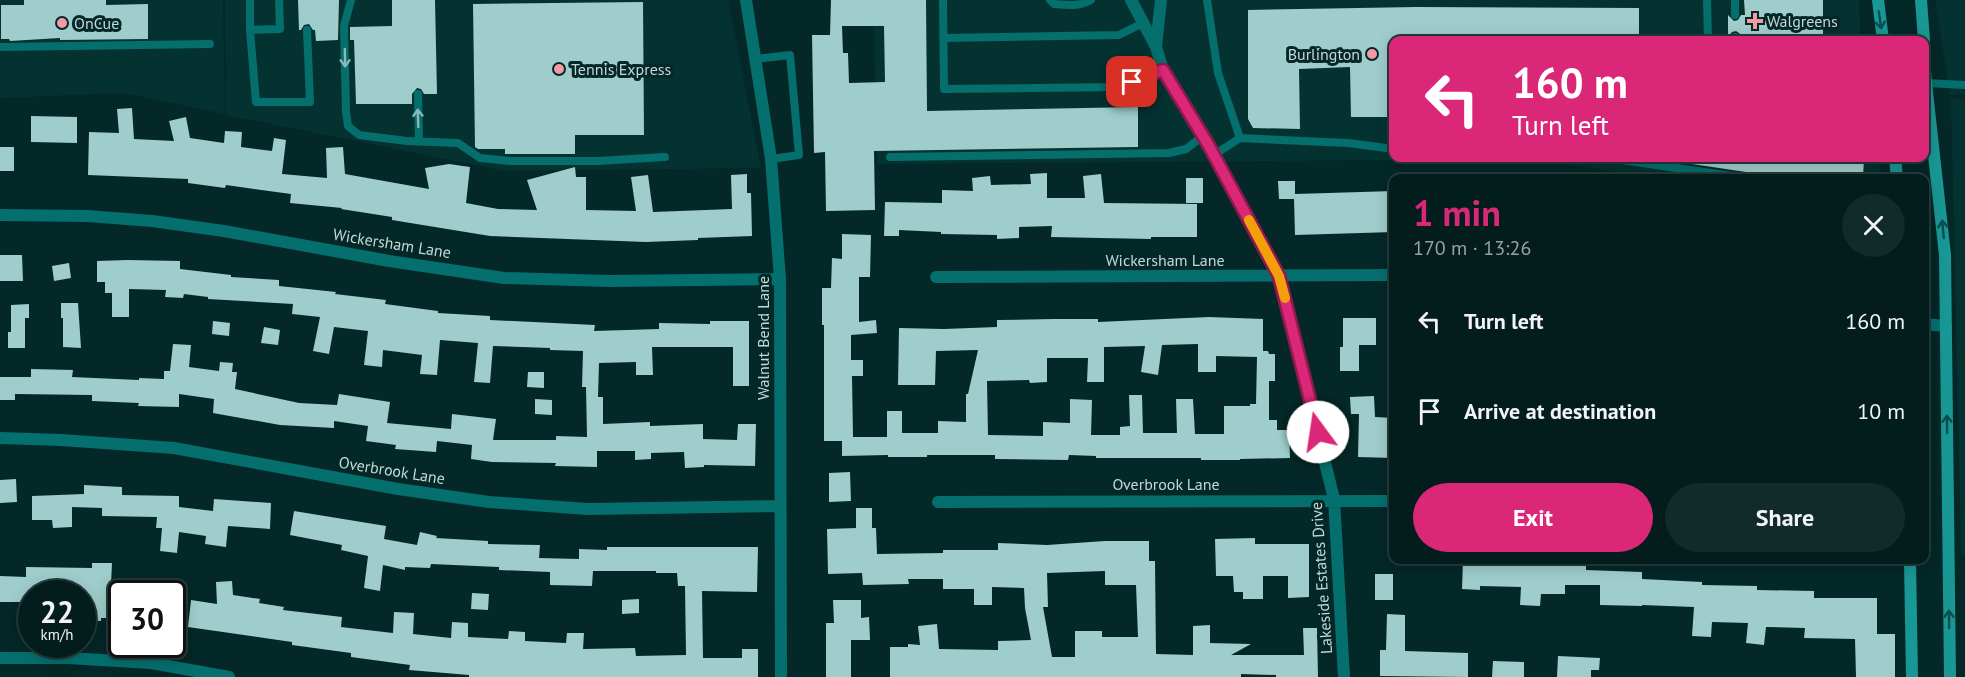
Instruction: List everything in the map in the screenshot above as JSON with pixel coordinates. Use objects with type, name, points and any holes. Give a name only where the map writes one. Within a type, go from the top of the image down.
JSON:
[{"type":"main road","points":[[1878,0],[1882,36]]},
{"type":"main road","points":[[1921,0],[1924,36]]},
{"type":"main road","points":[[1929,132],[1939,192],[1945,255],[1950,677]]},
{"type":"main road","points":[[1910,564],[1912,677]]},
{"type":"street","name":"Walnut Bend Lane","points":[[746,0],[771,159],[780,279],[782,677]]},
{"type":"street","name":"Lakeside Estates Drive","points":[[1131,0],[1156,47],[1163,70],[1214,155],[1279,276],[1334,499],[1344,677]]},
{"type":"street","name":"Lakeside Estates Drive","points":[[1156,47],[1161,0]]},
{"type":"street","name":"Wickersham Lane","points":[[0,215],[88,216],[152,221],[504,278],[608,281],[780,279]]},
{"type":"street","name":"Wickersham Lane","points":[[936,277],[1389,275]]},
{"type":"street","points":[[1929,324],[1946,326]]},
{"type":"street","name":"Overbrook Lane","points":[[0,438],[174,448],[398,489],[489,502],[588,508],[780,506]]},
{"type":"street","name":"Overbrook Lane","points":[[938,502],[1334,499],[1389,501]]},
{"type":"street","points":[[0,658],[68,658],[151,663],[229,677]]},
{"type":"lane","points":[[250,0],[256,102],[310,102],[307,30]]},
{"type":"lane","points":[[250,30],[280,29],[279,0]]},
{"type":"lane","points":[[351,0],[345,26],[348,126],[359,135],[458,142],[480,158],[510,161],[597,161],[665,157]]},
{"type":"lane","points":[[942,0],[944,89],[1116,87],[1163,70]]},
{"type":"lane","points":[[1050,0],[1054,4],[1068,5],[1086,3],[1091,0]]},
{"type":"lane","points":[[1207,0],[1218,73],[1240,138]]},
{"type":"lane","points":[[1707,0],[1708,36]]},
{"type":"lane","points":[[1735,0],[1736,15]]},
{"type":"lane","points":[[943,38],[1119,35],[1143,22]]},
{"type":"lane","points":[[0,47],[210,44]]},
{"type":"lane","points":[[755,59],[790,56],[799,155],[771,159]]},
{"type":"lane","points":[[1929,83],[1965,86]]},
{"type":"lane","points":[[418,94],[419,141]]},
{"type":"lane","points":[[890,157],[1170,153],[1186,149],[1203,136]]},
{"type":"lane","points":[[1214,155],[1240,138],[1348,143],[1389,148]]},
{"type":"lane","points":[[1635,162],[1718,174]]},
{"type":"shaded area","points":[[0,0],[223,0],[225,114],[124,93],[0,98]]},
{"type":"shaded area","points":[[225,0],[728,0],[761,168],[505,171],[226,115]]},
{"type":"shaded area","points":[[873,0],[1859,0],[1861,36],[1389,36],[1389,160],[877,164]]},
{"type":"shaded area","points":[[1935,0],[1965,0],[1965,94],[1950,95]]},
{"type":"shaded area","points":[[1951,99],[1965,99],[1965,555],[1961,555]]},
{"type":"shaded area","points":[[1547,162],[1879,162],[1880,174],[1633,174]]},
{"type":"building","points":[[24,0],[106,0],[106,5],[148,4],[148,39],[60,40],[60,38],[10,41],[1,39],[1,5],[24,5]]},
{"type":"building","points":[[298,0],[339,0],[338,40],[316,41],[315,30],[309,24],[299,30]]},
{"type":"building","points":[[392,0],[435,0],[437,94],[424,94],[421,89],[417,88],[412,94],[412,104],[356,104],[354,40],[350,40],[350,27],[392,26]]},
{"type":"building","points":[[831,0],[926,0],[927,111],[1138,107],[1138,147],[874,151],[875,210],[826,211],[825,152],[814,153],[812,35],[830,35]],"holes":[[[842,26],[884,26],[885,82],[849,83],[848,53],[843,53]]]},
{"type":"building","points":[[1744,0],[1823,0],[1823,36],[1743,36],[1736,31],[1728,36],[1728,15],[1734,21],[1738,20],[1741,15],[1745,15]]},
{"type":"building","name":"Tennis Express","points":[[643,2],[644,135],[575,135],[575,154],[505,154],[505,149],[475,147],[473,4]]},
{"type":"building","points":[[1416,7],[1639,8],[1639,36],[1389,36],[1389,117],[1351,117],[1350,67],[1299,69],[1300,129],[1253,128],[1248,119],[1248,10]]},
{"type":"building","points":[[132,108],[134,139],[174,141],[169,121],[186,117],[190,138],[224,143],[225,131],[242,132],[241,147],[272,151],[274,138],[286,140],[282,174],[327,178],[326,148],[343,147],[345,174],[429,189],[425,168],[449,164],[470,167],[466,203],[498,209],[537,210],[527,180],[575,167],[576,177],[586,177],[586,210],[636,211],[631,177],[648,175],[653,212],[732,209],[731,175],[747,174],[747,193],[751,193],[752,236],[646,242],[490,236],[392,220],[392,217],[342,208],[290,203],[291,194],[226,185],[225,188],[188,183],[188,179],[88,175],[89,132],[119,133],[117,109]]},
{"type":"building","points":[[31,116],[77,117],[77,143],[31,142]]},
{"type":"building","points":[[0,147],[14,147],[14,171],[0,171]]},
{"type":"building","points":[[1692,162],[1864,162],[1863,174],[1760,174],[1692,164]]},
{"type":"building","points":[[1047,173],[1047,198],[1085,198],[1083,176],[1101,174],[1104,203],[1197,204],[1197,237],[1151,237],[1151,239],[1051,237],[1052,226],[1019,227],[1019,238],[997,239],[997,235],[941,234],[941,232],[899,230],[899,236],[884,236],[885,202],[942,203],[942,190],[973,191],[972,178],[990,176],[991,185],[1031,184],[1030,174]]},
{"type":"building","points":[[1186,178],[1203,178],[1203,203],[1186,203]]},
{"type":"building","points":[[1278,181],[1295,181],[1295,194],[1389,191],[1389,232],[1295,235],[1294,199],[1279,199]]},
{"type":"building","points":[[842,234],[871,235],[870,277],[859,277],[859,322],[876,320],[877,333],[851,335],[851,360],[863,360],[863,376],[852,376],[853,437],[887,437],[887,411],[902,411],[902,433],[938,433],[938,421],[966,422],[966,394],[968,394],[978,350],[936,351],[935,385],[898,385],[899,328],[997,327],[997,320],[1098,319],[1098,322],[1209,317],[1263,319],[1263,351],[1275,354],[1275,381],[1269,381],[1269,420],[1277,420],[1277,430],[1289,430],[1290,458],[1201,460],[1201,458],[1096,458],[1096,456],[1069,455],[1068,460],[995,459],[995,455],[842,456],[842,441],[824,441],[822,288],[831,288],[832,258],[842,259]],"holes":[[[1198,344],[1198,372],[1216,372],[1216,356],[1257,357],[1256,404],[1224,406],[1224,434],[1195,434],[1193,399],[1176,399],[1177,433],[1143,433],[1142,395],[1129,395],[1130,426],[1120,427],[1120,435],[1091,435],[1092,400],[1070,399],[1070,423],[1043,422],[1043,436],[988,435],[987,381],[1047,382],[1047,358],[1088,358],[1087,382],[1104,382],[1104,347],[1145,346],[1141,372],[1158,375],[1162,345]]]},
{"type":"building","points":[[0,255],[22,255],[23,281],[0,281]]},
{"type":"building","points":[[97,261],[180,261],[180,269],[231,275],[231,277],[279,280],[279,286],[386,300],[385,304],[438,311],[438,313],[490,316],[490,320],[595,325],[594,331],[659,329],[659,323],[710,324],[710,321],[749,321],[749,386],[733,386],[733,347],[652,347],[653,375],[636,375],[636,362],[599,363],[598,397],[603,397],[603,424],[650,422],[650,426],[703,424],[703,439],[737,440],[738,424],[756,424],[755,466],[704,465],[704,467],[685,468],[684,452],[651,453],[651,459],[635,460],[635,451],[597,451],[597,467],[555,466],[556,463],[492,462],[471,459],[472,445],[437,441],[436,452],[395,449],[396,445],[366,441],[368,426],[334,421],[334,428],[280,425],[213,413],[214,399],[179,394],[179,407],[138,406],[139,403],[92,401],[92,395],[15,394],[15,400],[0,400],[0,377],[31,377],[31,369],[73,370],[72,377],[164,379],[164,371],[170,371],[173,344],[191,345],[189,367],[219,371],[220,362],[233,363],[232,372],[237,372],[235,389],[299,403],[337,405],[339,394],[390,402],[387,423],[451,429],[452,414],[496,419],[493,440],[556,440],[556,436],[587,437],[586,387],[582,387],[583,351],[493,346],[490,383],[474,382],[478,343],[440,340],[437,375],[420,374],[422,355],[383,350],[382,367],[364,365],[368,331],[334,327],[329,354],[313,351],[320,317],[292,314],[293,304],[208,299],[208,297],[184,294],[183,298],[165,297],[166,290],[129,289],[129,317],[112,317],[112,293],[105,293],[105,282],[97,282]]},
{"type":"building","points":[[69,263],[71,278],[54,281],[52,266]]},
{"type":"building","points":[[61,303],[78,303],[81,348],[63,347]]},
{"type":"building","points":[[29,304],[29,318],[25,318],[25,348],[8,348],[8,332],[11,332],[11,305]]},
{"type":"building","points":[[1343,318],[1376,318],[1376,345],[1359,345],[1359,371],[1340,371]]},
{"type":"building","points":[[213,321],[230,323],[229,336],[212,334]]},
{"type":"building","points":[[264,327],[280,330],[278,345],[261,343]]},
{"type":"building","points":[[528,372],[544,372],[544,388],[527,387]]},
{"type":"building","points":[[1374,396],[1375,417],[1389,418],[1389,458],[1358,457],[1359,414],[1351,414],[1350,397]]},
{"type":"building","points":[[535,399],[552,400],[552,415],[535,414]]},
{"type":"building","points":[[850,472],[851,501],[829,502],[829,473]]},
{"type":"building","points":[[16,479],[17,502],[0,503],[0,480]]},
{"type":"building","points":[[84,485],[122,487],[122,495],[179,496],[179,507],[213,511],[214,499],[271,503],[270,529],[228,526],[226,547],[205,544],[206,536],[179,532],[177,553],[160,551],[162,528],[156,528],[157,517],[102,516],[102,508],[72,507],[72,527],[53,528],[52,520],[32,520],[32,496],[84,494]]},
{"type":"building","points":[[856,508],[872,508],[872,528],[876,528],[877,554],[943,553],[943,550],[998,550],[998,543],[1047,545],[1149,541],[1149,561],[1155,561],[1156,654],[1193,655],[1193,626],[1210,625],[1210,643],[1251,644],[1231,655],[1304,655],[1303,628],[1317,628],[1318,677],[1241,674],[1241,677],[890,677],[890,647],[920,645],[918,626],[937,624],[939,649],[998,650],[998,641],[1031,640],[1024,588],[992,587],[992,605],[974,605],[974,589],[943,589],[943,579],[908,579],[909,584],[863,585],[862,573],[828,574],[827,529],[856,528]],"holes":[[[1105,571],[1105,585],[1136,585],[1138,637],[1102,637],[1102,631],[1075,631],[1075,657],[1052,657],[1043,607],[1048,607],[1047,573]]]},
{"type":"building","points":[[294,511],[386,526],[384,539],[417,545],[420,532],[437,536],[436,538],[488,541],[488,544],[540,545],[539,558],[579,559],[579,549],[607,550],[607,547],[758,547],[757,592],[702,591],[703,658],[742,658],[742,649],[758,649],[758,677],[469,677],[469,675],[409,670],[410,665],[351,657],[351,653],[188,627],[191,600],[217,604],[216,582],[232,581],[233,595],[260,599],[259,603],[284,607],[283,610],[342,617],[341,627],[393,633],[394,612],[414,613],[413,634],[451,638],[452,622],[468,623],[468,637],[508,639],[509,631],[525,632],[525,641],[566,643],[567,633],[584,633],[583,649],[635,648],[636,656],[686,655],[685,586],[678,586],[677,573],[593,571],[592,586],[550,585],[550,572],[431,564],[430,568],[405,567],[405,570],[383,565],[380,591],[364,588],[368,556],[341,550],[342,545],[290,535]]},
{"type":"building","points":[[1255,538],[1255,544],[1309,544],[1309,597],[1288,598],[1288,576],[1263,576],[1263,599],[1243,599],[1243,592],[1234,592],[1233,576],[1216,576],[1215,539]]},
{"type":"building","points":[[92,563],[112,563],[111,580],[108,580],[108,618],[101,618],[101,621],[96,621],[96,580],[18,580],[18,602],[0,602],[0,576],[26,577],[26,567],[92,568]]},
{"type":"building","points":[[1463,564],[1586,564],[1586,570],[1642,572],[1642,579],[1702,582],[1702,585],[1757,586],[1757,590],[1814,591],[1814,598],[1877,598],[1877,634],[1895,634],[1895,677],[1856,677],[1855,639],[1804,638],[1805,628],[1766,627],[1764,645],[1746,643],[1748,623],[1712,622],[1711,637],[1692,636],[1694,607],[1600,605],[1600,585],[1565,585],[1565,594],[1541,594],[1540,606],[1520,605],[1521,587],[1480,586],[1480,590],[1462,589]]},
{"type":"building","points":[[1375,574],[1393,574],[1393,600],[1375,600]]},
{"type":"building","points":[[472,593],[489,594],[488,610],[471,609]]},
{"type":"building","points":[[639,599],[639,613],[622,614],[622,600]]},
{"type":"building","points":[[833,600],[861,600],[861,618],[869,617],[870,640],[851,640],[851,677],[826,677],[826,623],[834,623]]},
{"type":"building","points":[[1387,614],[1405,615],[1405,651],[1468,653],[1468,677],[1380,676],[1380,650],[1386,650]]},
{"type":"building","points":[[1558,656],[1600,658],[1599,670],[1591,670],[1591,677],[1557,677]]},
{"type":"building","points":[[1493,661],[1524,662],[1524,677],[1492,677]]},
{"type":"slow traffic","points":[[1249,220],[1279,276],[1285,298]]},
{"type":"place","name":"Walgreens","points":[[1755,21]]},
{"type":"place","name":"OnCue","points":[[62,23]]},
{"type":"place","name":"Burlington","points":[[1372,54]]},
{"type":"place","name":"Tennis Express","points":[[559,69]]},
{"type":"route","points":[[1132,82],[1163,70],[1209,146],[1279,276],[1318,432]]}]
